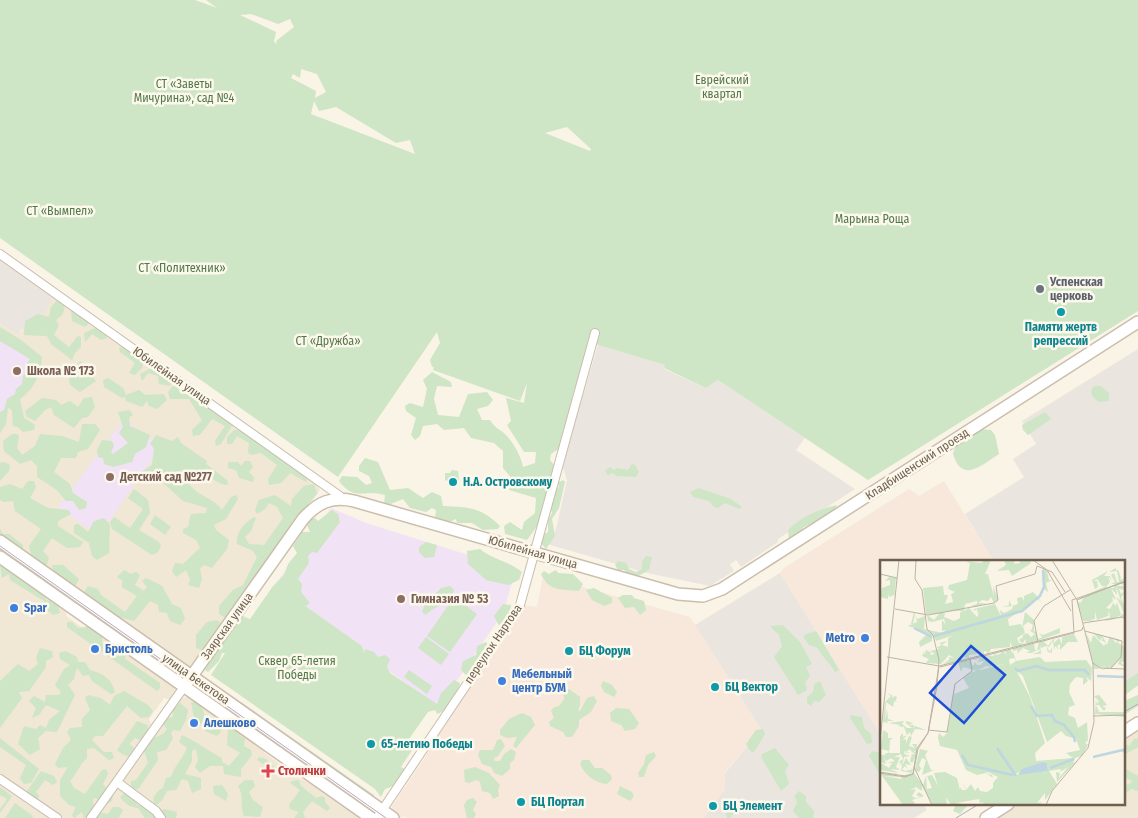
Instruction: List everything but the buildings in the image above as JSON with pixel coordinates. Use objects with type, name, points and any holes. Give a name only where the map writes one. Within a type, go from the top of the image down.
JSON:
[{"type":"street","name":"Юбилейная улица","points":[[0,254],[344,499]]},
{"type":"street","name":"Кладбищенский проезд","points":[[693,596],[703,596],[722,589],[1138,322]]},
{"type":"street","name":"переулок Нартова","points":[[380,814],[520,605],[595,333]]},
{"type":"street","name":"Юбилейная улица","points":[[312,508],[325,500],[344,499],[534,554],[693,596]]},
{"type":"street","name":"Заярская улица","points":[[91,818],[312,508]]},
{"type":"street","name":"улица Бекетова","points":[[0,541],[192,676],[380,814],[393,818]]},
{"type":"street","name":"улица Бекетова","points":[[0,557],[371,818]]},
{"type":"street","points":[[1126,731],[1138,723]]},
{"type":"street","points":[[0,779],[57,818]]},
{"type":"street","points":[[117,782],[156,811],[161,818]]},
{"type":"street","points":[[986,818],[1005,806]]},
{"type":"shaded area","points":[[0,258],[54,295],[45,312],[29,328],[22,329],[18,335],[0,323]]},
{"type":"shaded area","points":[[54,295],[313,480],[320,490],[197,661],[190,666],[0,534],[0,323],[18,335]]},
{"type":"shaded area","name":"Школа № 173","points":[[0,330],[41,359],[27,384],[0,421]]},
{"type":"shaded area","points":[[598,345],[665,365],[664,369],[706,388],[718,380],[805,438],[796,450],[855,489],[778,539],[778,542],[741,567],[736,560],[730,564],[734,571],[710,586],[647,573],[547,544],[553,537],[557,525],[567,480],[563,467]]},
{"type":"shaded area","points":[[1138,349],[1138,686],[1126,693],[1126,560],[993,560],[965,514],[1024,477],[1013,459],[1036,444],[1022,421]]},
{"type":"shaded area","name":"Детский сад №277","points":[[124,419],[161,446],[99,536],[58,507]]},
{"type":"shaded area","points":[[944,481],[993,560],[880,560],[880,734],[780,573],[784,568],[909,489],[919,496]]},
{"type":"shaded area","name":"Гимназия № 53","points":[[331,508],[366,523],[516,570],[503,613],[439,707],[364,653],[362,646],[275,585]]},
{"type":"shaded area","points":[[0,563],[67,610],[66,616],[83,628],[88,625],[175,687],[176,691],[171,700],[164,698],[149,719],[152,727],[87,818],[62,818],[0,775]]},
{"type":"shaded area","points":[[780,573],[880,734],[880,806],[924,806],[927,810],[914,818],[704,818],[725,789],[725,773],[761,729],[695,625]]},
{"type":"shaded area","points":[[543,576],[690,617],[761,729],[725,772],[725,789],[704,818],[407,818],[404,816],[400,818],[393,813],[392,806],[426,756],[432,740],[524,605],[537,607]]},
{"type":"shaded area","points":[[187,697],[257,744],[265,753],[297,777],[317,787],[360,818],[165,818],[127,786],[124,776],[179,699]]},
{"type":"shaded area","points":[[1138,727],[1138,818],[993,818],[1012,806],[1126,806],[1126,735]]},
{"type":"shaded area","points":[[0,782],[51,818],[0,818]]},
{"type":"shaded area","points":[[122,787],[159,818],[94,818],[116,788]]},
{"type":"green space","points":[[0,0],[195,0],[217,8],[206,0],[1138,0],[1138,311],[868,480],[718,380],[706,388],[664,368],[665,365],[598,345],[591,338],[572,397],[573,419],[563,446],[551,454],[550,460],[555,466],[541,521],[527,540],[505,534],[504,526],[510,522],[522,530],[524,522],[535,513],[536,498],[509,490],[513,480],[503,468],[503,451],[494,443],[471,438],[464,428],[444,430],[437,424],[423,426],[420,436],[415,440],[411,435],[416,418],[406,411],[405,406],[410,403],[423,407],[427,389],[423,380],[432,372],[451,382],[452,387],[437,386],[434,399],[438,415],[459,417],[468,394],[487,392],[493,400],[488,406],[477,409],[482,420],[490,420],[508,437],[519,454],[523,467],[535,463],[536,452],[524,452],[507,425],[511,421],[506,398],[524,403],[527,383],[520,401],[433,370],[434,367],[432,367],[430,360],[440,343],[437,332],[338,477],[0,238]],"holes":[[[251,14],[278,24],[290,19],[294,27],[276,41],[277,44],[274,42],[276,32],[240,15]],[[301,69],[317,74],[326,92],[315,98],[316,91],[291,78],[293,74],[300,78]],[[314,101],[319,111],[336,107],[396,143],[410,140],[415,154],[311,114]],[[567,127],[591,149],[590,151],[545,133]]]},
{"type":"green space","points":[[60,297],[65,305],[63,314],[56,320],[59,325],[54,335],[69,347],[78,336],[81,337],[81,347],[75,353],[72,360],[51,344],[47,336],[24,335],[25,321],[38,314],[49,317],[51,307]]},
{"type":"green space","points":[[79,310],[86,315],[89,323],[85,327],[72,321],[71,311]]},
{"type":"green space","points":[[0,327],[21,340],[42,357],[36,380],[30,390],[20,399],[24,418],[35,425],[34,430],[23,432],[18,427],[13,426],[12,410],[8,408],[6,424],[0,433],[0,412],[4,410],[7,399],[15,394],[16,389],[22,384],[23,376],[30,370],[26,365],[30,359],[0,341]]},
{"type":"green space","points":[[95,328],[105,332],[107,338],[101,340],[92,334],[85,342],[84,333]]},
{"type":"green space","points":[[124,346],[140,357],[143,367],[135,375],[129,373],[135,363],[120,352],[119,348]]},
{"type":"green space","points":[[81,361],[96,381],[80,392],[70,385],[68,374]]},
{"type":"green space","points":[[153,367],[173,381],[170,386],[159,384],[158,376],[148,373],[142,381],[140,374]]},
{"type":"green space","points":[[108,378],[123,388],[126,395],[139,390],[145,395],[164,394],[167,400],[157,409],[149,406],[147,401],[142,407],[126,401],[125,397],[122,398],[104,387],[103,380]]},
{"type":"green space","points":[[173,386],[184,387],[206,407],[215,410],[233,424],[221,444],[216,446],[215,441],[225,426],[212,419],[200,435],[193,436],[192,430],[202,420],[189,399],[170,399],[168,392]]},
{"type":"green space","points":[[1094,386],[1101,386],[1109,393],[1109,401],[1099,402],[1092,396],[1091,391]]},
{"type":"green space","points":[[92,397],[95,407],[88,417],[82,418],[74,428],[54,415],[51,407],[45,410],[35,421],[27,417],[25,411],[42,398],[56,400],[61,405],[70,401],[78,407],[84,398]]},
{"type":"green space","points":[[129,410],[133,415],[129,417],[130,426],[150,435],[146,447],[135,454],[132,462],[113,467],[104,464],[103,458],[98,457],[97,450],[102,440],[112,441],[114,446],[111,452],[113,454],[128,443],[119,433],[123,427],[118,412]]},
{"type":"green space","points":[[1045,412],[1051,419],[1028,435],[1023,430],[1022,425]]},
{"type":"green space","points":[[82,424],[95,424],[100,430],[88,449],[78,452],[76,458],[61,458],[54,472],[70,484],[73,493],[87,502],[86,508],[79,510],[73,501],[66,501],[57,490],[37,477],[37,466],[31,460],[20,464],[4,451],[3,441],[12,434],[17,434],[19,436],[17,448],[22,455],[35,446],[40,434],[62,436],[79,442]]},
{"type":"green space","points":[[980,429],[991,430],[995,435],[999,454],[979,467],[967,470],[957,463],[953,454],[955,447]]},
{"type":"green space","points":[[234,430],[251,433],[266,441],[291,466],[300,467],[309,478],[306,482],[290,473],[281,483],[269,485],[268,479],[277,465],[261,453],[252,455],[248,453],[249,443],[237,436],[232,444],[227,444],[227,437]]},
{"type":"green space","points":[[156,435],[172,441],[178,437],[181,443],[207,461],[206,464],[227,480],[228,485],[220,483],[199,469],[189,484],[192,488],[215,503],[222,510],[231,497],[236,495],[238,499],[226,519],[214,525],[216,530],[229,540],[227,549],[212,568],[204,565],[200,568],[202,579],[199,588],[188,585],[190,579],[186,570],[176,577],[172,571],[175,563],[183,564],[200,548],[196,540],[183,533],[183,529],[188,527],[191,514],[206,513],[207,508],[183,501],[159,479],[142,481],[138,474],[152,465],[154,448],[150,444]]},
{"type":"green space","points":[[365,458],[378,462],[390,490],[408,488],[423,498],[432,492],[441,496],[443,506],[474,509],[487,515],[500,526],[498,529],[483,530],[472,523],[457,523],[456,519],[447,523],[435,518],[436,510],[432,508],[426,512],[410,508],[403,499],[388,505],[384,504],[385,495],[360,494],[350,491],[339,481],[342,476],[357,477],[366,485],[372,483],[369,476],[359,471],[359,466]]},
{"type":"green space","points":[[245,461],[250,461],[253,467],[249,472],[254,477],[253,482],[239,478],[236,470],[228,468],[228,462],[238,462],[241,466]]},
{"type":"green space","points":[[4,462],[10,465],[9,471],[0,481],[0,463]]},
{"type":"green space","points":[[632,464],[635,465],[639,472],[636,477],[616,476],[613,473],[608,475],[605,471],[610,467],[614,470],[617,468],[628,470]]},
{"type":"green space","points":[[452,470],[458,471],[459,480],[456,485],[445,480],[445,473],[450,473]]},
{"type":"green space","points":[[563,480],[565,482],[559,508],[552,519],[555,536],[546,549],[541,543],[543,535],[548,532],[548,520],[552,513],[551,499],[559,487],[558,483]]},
{"type":"green space","points":[[28,481],[34,481],[36,487],[30,498],[48,508],[69,510],[71,514],[58,521],[58,526],[83,542],[80,547],[67,548],[52,538],[43,551],[49,558],[46,568],[34,565],[29,546],[41,529],[15,511],[13,501],[4,502],[0,500],[0,487],[10,484],[22,489]]},
{"type":"green space","points":[[314,484],[317,494],[293,521],[269,561],[263,563],[260,568],[263,573],[229,620],[219,614],[219,606],[233,590],[243,585],[257,557],[253,551],[237,544],[241,528],[250,519],[256,518],[251,531],[245,537],[249,544],[264,545],[283,518],[277,507],[269,503],[265,509],[257,514],[255,510],[259,500],[275,495],[291,506],[292,499],[304,486]]},
{"type":"green space","points":[[699,488],[731,499],[742,507],[739,509],[725,503],[718,508],[714,507],[709,501],[693,497],[690,492]]},
{"type":"green space","points":[[134,489],[148,500],[150,513],[139,530],[159,542],[161,546],[158,552],[152,555],[112,529],[110,522],[114,517],[130,528],[143,509],[128,498]]},
{"type":"green space","points":[[837,505],[833,514],[804,527],[793,539],[789,540],[788,530],[804,517]]},
{"type":"green space","name":"Сквер 65-летия Победы","points":[[332,510],[338,514],[340,522],[317,553],[312,552],[308,556],[309,563],[298,579],[302,584],[301,592],[310,603],[306,606],[301,603],[362,646],[364,653],[365,649],[374,652],[378,657],[385,655],[390,659],[387,667],[390,673],[437,704],[441,693],[454,680],[460,683],[455,697],[449,706],[437,714],[435,710],[428,712],[409,739],[416,744],[401,767],[405,769],[400,779],[385,789],[381,797],[375,789],[211,675],[225,653],[222,653],[219,661],[208,672],[205,670],[218,649],[218,645],[240,615],[250,619],[273,586],[284,575],[288,564],[297,553],[293,546],[302,532],[310,532],[307,525],[311,519],[315,518],[318,521]]},
{"type":"green space","points":[[155,515],[171,527],[165,535],[150,524]]},
{"type":"green space","points":[[104,518],[110,525],[109,553],[97,560],[92,556],[89,543],[74,533],[74,525],[78,524],[88,532],[94,521]]},
{"type":"green space","points":[[0,529],[3,534],[9,534],[23,545],[23,551],[0,540]]},
{"type":"green space","points":[[426,542],[437,545],[434,557],[425,558],[419,552],[419,547]]},
{"type":"green space","points":[[480,549],[522,572],[519,580],[508,585],[486,580],[468,564],[467,551]]},
{"type":"green space","points":[[646,556],[652,557],[649,570],[633,579],[624,570],[618,570],[615,565],[618,561],[626,563],[629,569],[636,572],[642,569],[642,562]]},
{"type":"green space","points":[[2,563],[7,565],[10,571],[26,580],[29,586],[34,586],[44,594],[46,600],[56,604],[59,607],[60,613],[53,615],[46,609],[44,601],[10,580],[9,574],[2,578],[0,565]]},
{"type":"green space","points":[[52,565],[63,565],[79,579],[75,587],[54,577]]},
{"type":"green space","points":[[124,570],[131,574],[136,572],[140,575],[135,585],[144,591],[147,587],[142,581],[146,578],[162,586],[172,604],[181,608],[185,619],[180,625],[170,621],[167,613],[159,612],[158,605],[150,601],[134,621],[119,617],[84,592],[88,586],[98,589],[101,595],[125,612],[137,596],[122,587],[122,580],[117,577]]},
{"type":"green space","points":[[556,570],[558,573],[573,574],[583,584],[579,591],[556,588],[548,584],[541,574],[544,571],[549,574]]},
{"type":"green space","points":[[450,586],[454,590],[449,599],[426,615],[422,612],[425,604],[441,588]]},
{"type":"green space","points":[[594,588],[612,598],[612,603],[604,606],[592,600],[586,590]]},
{"type":"green space","points":[[623,595],[632,595],[634,598],[644,601],[646,610],[640,615],[634,607],[625,608],[618,598]]},
{"type":"green space","points":[[454,597],[477,614],[450,652],[427,636]]},
{"type":"green space","points":[[503,604],[511,605],[509,620],[502,626],[498,624],[494,616]]},
{"type":"green space","points":[[217,620],[221,623],[220,631],[210,647],[204,647],[201,650],[196,648],[196,635],[207,622]]},
{"type":"green space","points":[[67,622],[72,622],[78,628],[91,626],[102,634],[102,643],[105,645],[113,641],[126,650],[125,659],[160,683],[160,688],[157,691],[67,627]]},
{"type":"green space","points":[[783,625],[800,642],[812,664],[806,667],[810,676],[805,682],[807,690],[798,695],[774,657],[782,646],[779,635],[770,626]]},
{"type":"green space","points":[[816,631],[839,670],[835,672],[818,648],[809,645],[804,638],[804,635]]},
{"type":"green space","points":[[426,637],[449,654],[441,665],[418,648]]},
{"type":"green space","points":[[486,642],[488,644],[486,656],[478,659],[473,672],[466,675],[461,670],[463,661],[476,655],[477,646]]},
{"type":"green space","points":[[40,648],[52,651],[53,657],[46,661],[46,667],[29,691],[19,692],[22,698],[0,728],[0,681],[18,664],[29,671],[38,664],[36,658]]},
{"type":"green space","points":[[66,651],[77,657],[78,662],[85,662],[90,670],[106,677],[112,684],[115,693],[111,694],[92,681],[89,675],[83,676],[77,668],[74,679],[68,685],[75,695],[57,732],[46,731],[38,738],[40,749],[30,755],[18,744],[24,726],[36,729],[40,725],[46,728],[49,720],[60,711],[46,705],[39,715],[32,718],[36,708],[29,701],[34,696],[45,702],[46,695],[59,695],[61,692],[55,685],[64,669],[70,665],[60,659],[59,653]]},
{"type":"green space","points":[[409,670],[432,686],[427,694],[404,677]]},
{"type":"green space","points":[[1138,673],[1138,685],[1126,694],[1126,681]]},
{"type":"green space","points":[[603,681],[612,685],[617,692],[614,697],[604,692],[601,686]]},
{"type":"green space","points":[[820,681],[826,695],[819,702],[814,701],[811,706],[807,703],[807,697],[813,692],[814,684]]},
{"type":"green space","points":[[569,689],[580,697],[578,710],[580,711],[587,698],[594,696],[597,701],[591,712],[579,720],[579,726],[572,737],[566,737],[563,732],[550,726],[549,722],[554,718],[551,711],[554,707],[559,706],[564,699],[563,692]]},
{"type":"green space","points":[[124,691],[148,705],[153,711],[149,717],[141,718],[127,706],[103,736],[95,736],[92,740],[104,752],[112,752],[114,758],[109,760],[94,748],[87,749],[87,758],[70,781],[74,788],[85,794],[102,770],[106,769],[108,774],[103,784],[113,796],[112,801],[107,804],[95,798],[93,799],[94,810],[89,818],[84,818],[82,812],[74,818],[72,815],[76,807],[69,805],[60,796],[60,780],[68,767],[58,768],[55,764],[63,748],[71,740],[67,732],[70,728],[82,727],[82,719],[90,710],[85,698],[88,695],[101,698],[110,705],[114,696]]},
{"type":"green space","points":[[1138,695],[1138,706],[1126,714],[1126,700]]},
{"type":"green space","points":[[191,702],[198,702],[203,709],[205,720],[201,724],[195,722]]},
{"type":"green space","points":[[241,702],[374,795],[372,799],[240,704]]},
{"type":"green space","points":[[180,703],[188,710],[186,720],[180,731],[173,730],[171,734],[173,738],[166,750],[157,752],[158,760],[139,788],[135,790],[131,787],[131,781],[136,780],[148,763],[144,751],[154,738],[164,733],[167,729],[163,724],[167,718],[173,717],[173,710]]},
{"type":"green space","points":[[616,708],[629,709],[639,723],[635,729],[625,731],[621,725],[611,721],[610,713]]},
{"type":"green space","points":[[522,713],[531,717],[535,725],[516,748],[513,746],[517,737],[507,738],[500,735],[500,730],[509,719]]},
{"type":"green space","points":[[851,715],[862,717],[864,728],[871,734],[872,743],[867,744],[850,718]]},
{"type":"green space","points":[[210,717],[214,717],[223,724],[217,736],[205,731]]},
{"type":"green space","points":[[137,721],[147,725],[150,733],[144,742],[135,738],[129,744],[137,750],[132,758],[117,750]]},
{"type":"green space","points":[[231,728],[245,739],[244,746],[251,750],[252,755],[241,769],[241,777],[224,774],[223,766],[210,766],[200,773],[195,767],[198,760],[196,749],[192,751],[192,761],[185,774],[201,778],[201,789],[192,793],[188,781],[182,779],[176,790],[167,791],[157,805],[154,803],[153,798],[163,788],[166,778],[171,777],[187,748],[179,742],[182,735],[222,758],[222,762],[229,766],[240,753],[227,745],[228,730]]},
{"type":"green space","points":[[763,729],[765,734],[754,752],[751,752],[746,744],[756,730]]},
{"type":"green space","points":[[0,738],[39,769],[31,783],[24,784],[20,778],[26,765],[0,747]]},
{"type":"green space","points":[[1138,738],[1138,747],[1126,754],[1126,744],[1129,746],[1134,739]]},
{"type":"green space","points":[[501,739],[505,746],[498,756],[494,758],[495,761],[500,761],[504,754],[511,749],[516,752],[514,760],[510,763],[510,769],[502,776],[494,773],[491,767],[482,764],[478,755],[480,750],[493,750],[497,740]]},
{"type":"green space","points":[[775,748],[789,765],[785,771],[789,784],[781,791],[761,757],[762,754]]},
{"type":"green space","points":[[872,751],[880,753],[880,775],[869,756]]},
{"type":"green space","points":[[654,752],[656,756],[648,765],[644,777],[639,777],[638,773],[644,764],[646,755]]},
{"type":"green space","points":[[259,757],[266,759],[270,765],[278,768],[279,774],[257,760]]},
{"type":"green space","points":[[582,760],[589,760],[595,768],[602,768],[611,775],[612,779],[607,784],[595,780],[582,768],[580,764]]},
{"type":"green space","points":[[475,767],[489,773],[500,785],[498,790],[499,796],[493,799],[490,793],[482,791],[480,782],[476,780],[469,783],[465,782],[464,770]]},
{"type":"green space","points":[[1126,769],[1138,776],[1138,791],[1131,789],[1126,793],[1126,785],[1130,784],[1132,781],[1126,778]]},
{"type":"green space","points":[[41,771],[54,776],[57,782],[53,785],[45,780],[36,792],[39,795],[38,800],[33,800],[27,791]]},
{"type":"green space","points":[[245,780],[253,780],[255,786],[249,792],[253,800],[263,807],[260,817],[244,816],[238,786]]},
{"type":"green space","points":[[299,780],[301,786],[316,798],[322,796],[325,798],[325,802],[330,808],[327,811],[312,801],[303,812],[305,818],[294,818],[299,812],[290,809],[289,805],[300,790],[290,783]]},
{"type":"green space","points":[[222,785],[228,794],[226,801],[214,794],[213,786]]},
{"type":"green space","points":[[620,786],[632,792],[634,796],[630,801],[617,794]]},
{"type":"green space","points":[[0,787],[12,796],[0,813],[0,809],[7,799],[0,795]]},
{"type":"green space","points":[[799,791],[806,796],[806,802],[814,811],[813,818],[799,818],[793,811],[797,802],[794,796]]},
{"type":"green space","points":[[125,793],[136,799],[137,805],[145,806],[156,816],[164,809],[177,812],[176,818],[145,818],[138,808],[128,805],[120,797]]},
{"type":"green space","points":[[473,798],[477,802],[473,810],[476,814],[474,818],[467,818],[464,805],[467,800]]},
{"type":"green space","points":[[733,802],[741,805],[739,811],[732,815],[731,818],[727,818],[726,812]]},
{"type":"green space","points":[[15,803],[33,816],[32,818],[5,818]]},
{"type":"green space","points":[[955,806],[967,806],[960,814],[953,811]]},
{"type":"green space","points":[[113,807],[119,807],[123,810],[119,818],[93,818],[96,812],[108,814]]},
{"type":"tram line","points":[[0,546],[386,818]]},
{"type":"tram line","points":[[1126,711],[1138,704]]},
{"type":"tram line","points":[[956,818],[976,806]]},
{"type":"place","name":"Успенская церковь","points":[[1040,289]]},
{"type":"place","name":"Памяти жертв репрессий","points":[[1061,312]]},
{"type":"place","name":"Школа № 173","points":[[17,371]]},
{"type":"place","name":"Детский сад №277","points":[[110,477]]},
{"type":"place","name":"Н.А. Островскому","points":[[453,482]]},
{"type":"place","name":"Гимназия № 53","points":[[401,599]]},
{"type":"place","name":"Spar","points":[[14,608]]},
{"type":"place","name":"Metro","points":[[865,638]]},
{"type":"place","name":"Бристоль","points":[[95,649]]},
{"type":"place","name":"БЦ Форум","points":[[569,651]]},
{"type":"place","name":"Мебельный центр БУМ","points":[[502,681]]},
{"type":"place","name":"БЦ Вектор","points":[[715,687]]},
{"type":"place","name":"Алешково","points":[[194,723]]},
{"type":"place","name":"65-летию Победы","points":[[371,744]]},
{"type":"place","name":"Столички","points":[[268,771]]},
{"type":"place","name":"БЦ Портал","points":[[521,802]]},
{"type":"place","name":"БЦ Элемент","points":[[713,806]]},
{"type":"park label","name":"Еврейский квартал","points":[[722,87]]},
{"type":"park label","name":"СТ «Заветы Мичурина», сад №4","points":[[184,91]]},
{"type":"park label","name":"СТ «Вымпел»","points":[[60,211]]},
{"type":"park label","name":"Марьина Роща","points":[[872,219]]},
{"type":"park label","name":"СТ «Политехник»","points":[[182,268]]},
{"type":"park label","name":"СТ «Дружба»","points":[[328,341]]}]
